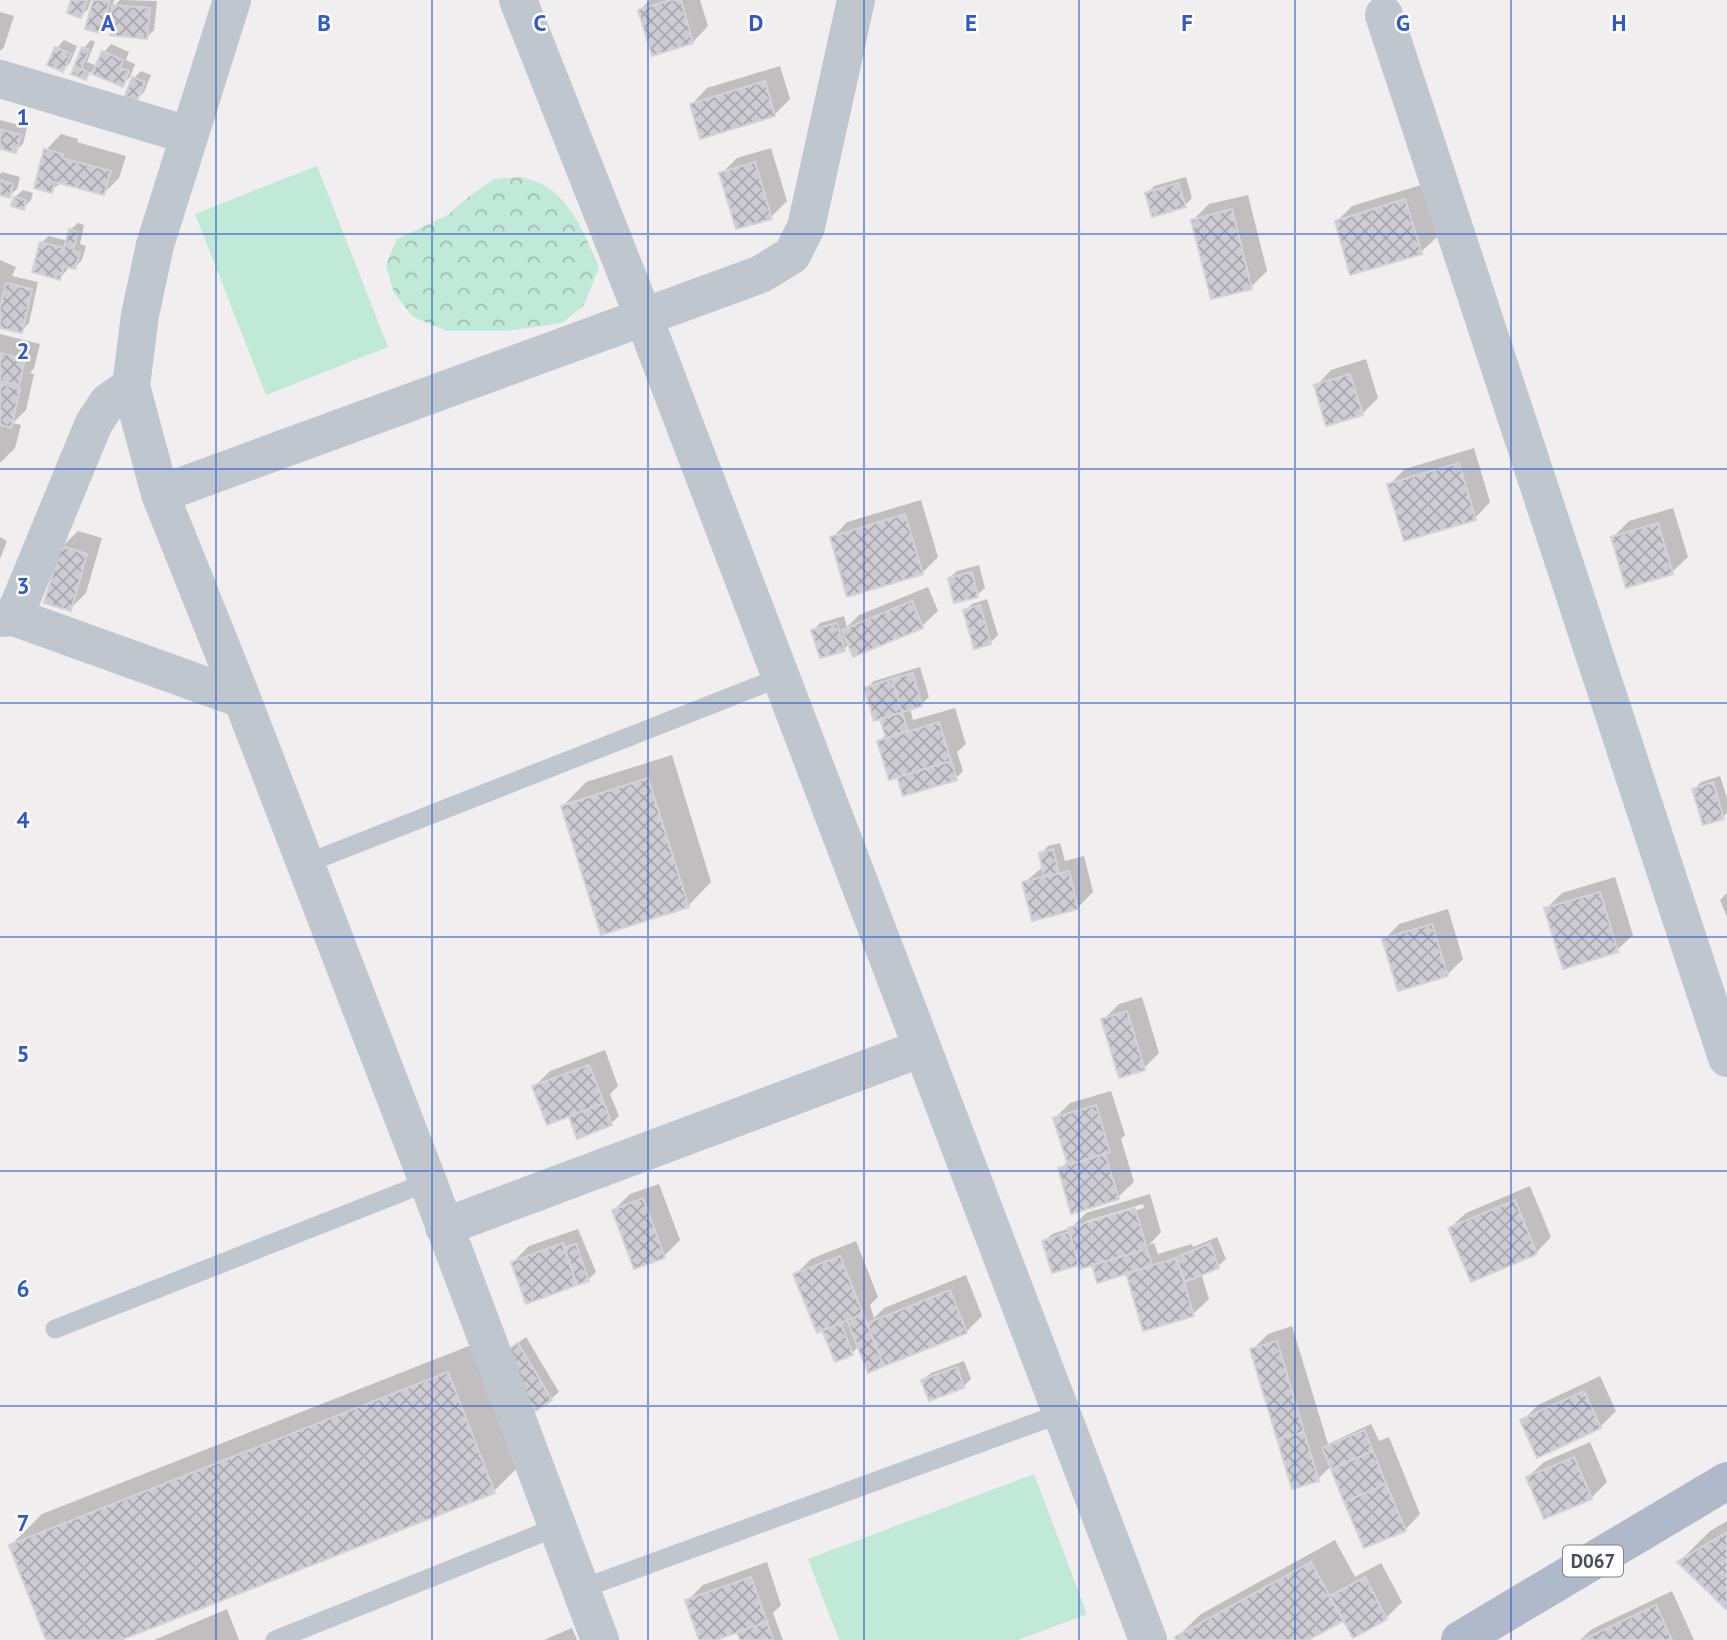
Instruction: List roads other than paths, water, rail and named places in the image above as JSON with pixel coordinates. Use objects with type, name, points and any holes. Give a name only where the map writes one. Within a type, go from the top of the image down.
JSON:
[{"type":"main road","name":"D067","points":[[1460,1640],[1727,1482]]},
{"type":"street","points":[[232,0],[155,245],[131,386],[160,494],[428,1182],[600,1640]]},
{"type":"street","points":[[518,0],[644,318],[1148,1640]]},
{"type":"street","points":[[160,494],[761,274],[792,255],[806,227],[856,0]]},
{"type":"street","points":[[1384,15],[1727,1058]]},
{"type":"street","points":[[0,79],[188,135]]},
{"type":"street","points":[[131,386],[108,402],[94,423],[7,618],[242,699]]},
{"type":"street","points":[[444,1227],[922,1048]]},
{"type":"lane","points":[[305,864],[781,677]]},
{"type":"lane","points":[[55,1329],[428,1182]]},
{"type":"lane","points":[[580,1589],[1062,1413]]},
{"type":"lane","points":[[275,1640],[557,1527]]}]
